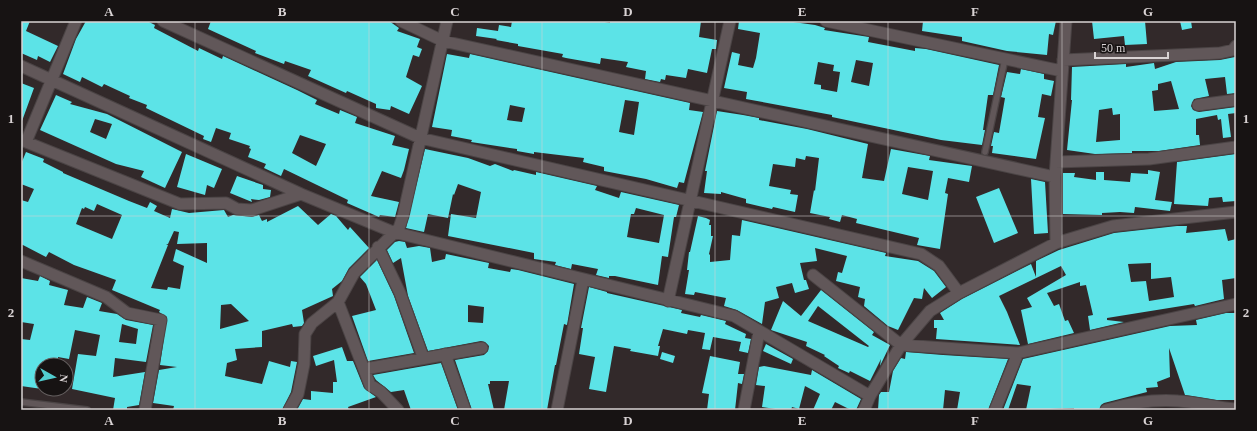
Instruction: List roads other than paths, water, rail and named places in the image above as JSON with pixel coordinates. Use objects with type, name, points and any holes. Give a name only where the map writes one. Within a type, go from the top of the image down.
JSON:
[{"type":"street","points":[[76,21],[52,79],[23,141],[180,204],[226,203],[237,209],[252,210],[301,194]]},
{"type":"street","points":[[163,21],[420,138],[690,202],[921,254],[939,266],[959,293]]},
{"type":"street","points":[[401,21],[443,40],[1055,177]]},
{"type":"street","points":[[289,410],[298,394],[304,364],[305,334],[312,323],[338,302],[354,273],[398,228],[404,216],[447,21]]},
{"type":"street","points":[[668,301],[730,21]]},
{"type":"street","points":[[826,21],[1005,59],[1063,66],[1220,53],[1233,50],[1236,46]]},
{"type":"street","points":[[1056,243],[1055,177],[1066,21]]},
{"type":"street","points":[[21,66],[301,194],[393,232],[668,301],[734,316],[870,396]]},
{"type":"street","points":[[1198,105],[1236,100]]},
{"type":"street","points":[[1056,162],[1149,159],[1236,147]]},
{"type":"street","points":[[864,410],[870,396],[901,345],[930,311],[959,293],[1056,243],[1113,226],[1236,212]]},
{"type":"street","points":[[378,247],[400,293],[423,357]]},
{"type":"street","points":[[21,261],[106,297],[127,313],[161,320],[145,410]]},
{"type":"street","points":[[813,274],[901,345],[1018,353],[1236,304]]},
{"type":"street","points":[[557,410],[583,280]]},
{"type":"street","points":[[338,302],[365,368],[370,385],[381,392],[398,410]]},
{"type":"street","points":[[744,410],[759,332]]},
{"type":"street","points":[[365,368],[482,348]]},
{"type":"street","points":[[995,410],[1018,353]]},
{"type":"street","points":[[445,354],[465,410]]},
{"type":"street","points":[[1106,410],[1143,400],[1179,401],[1220,408],[1236,409]]},
{"type":"lane","points":[[985,152],[1005,59]]},
{"type":"lane","points":[[21,402],[86,410]]}]
